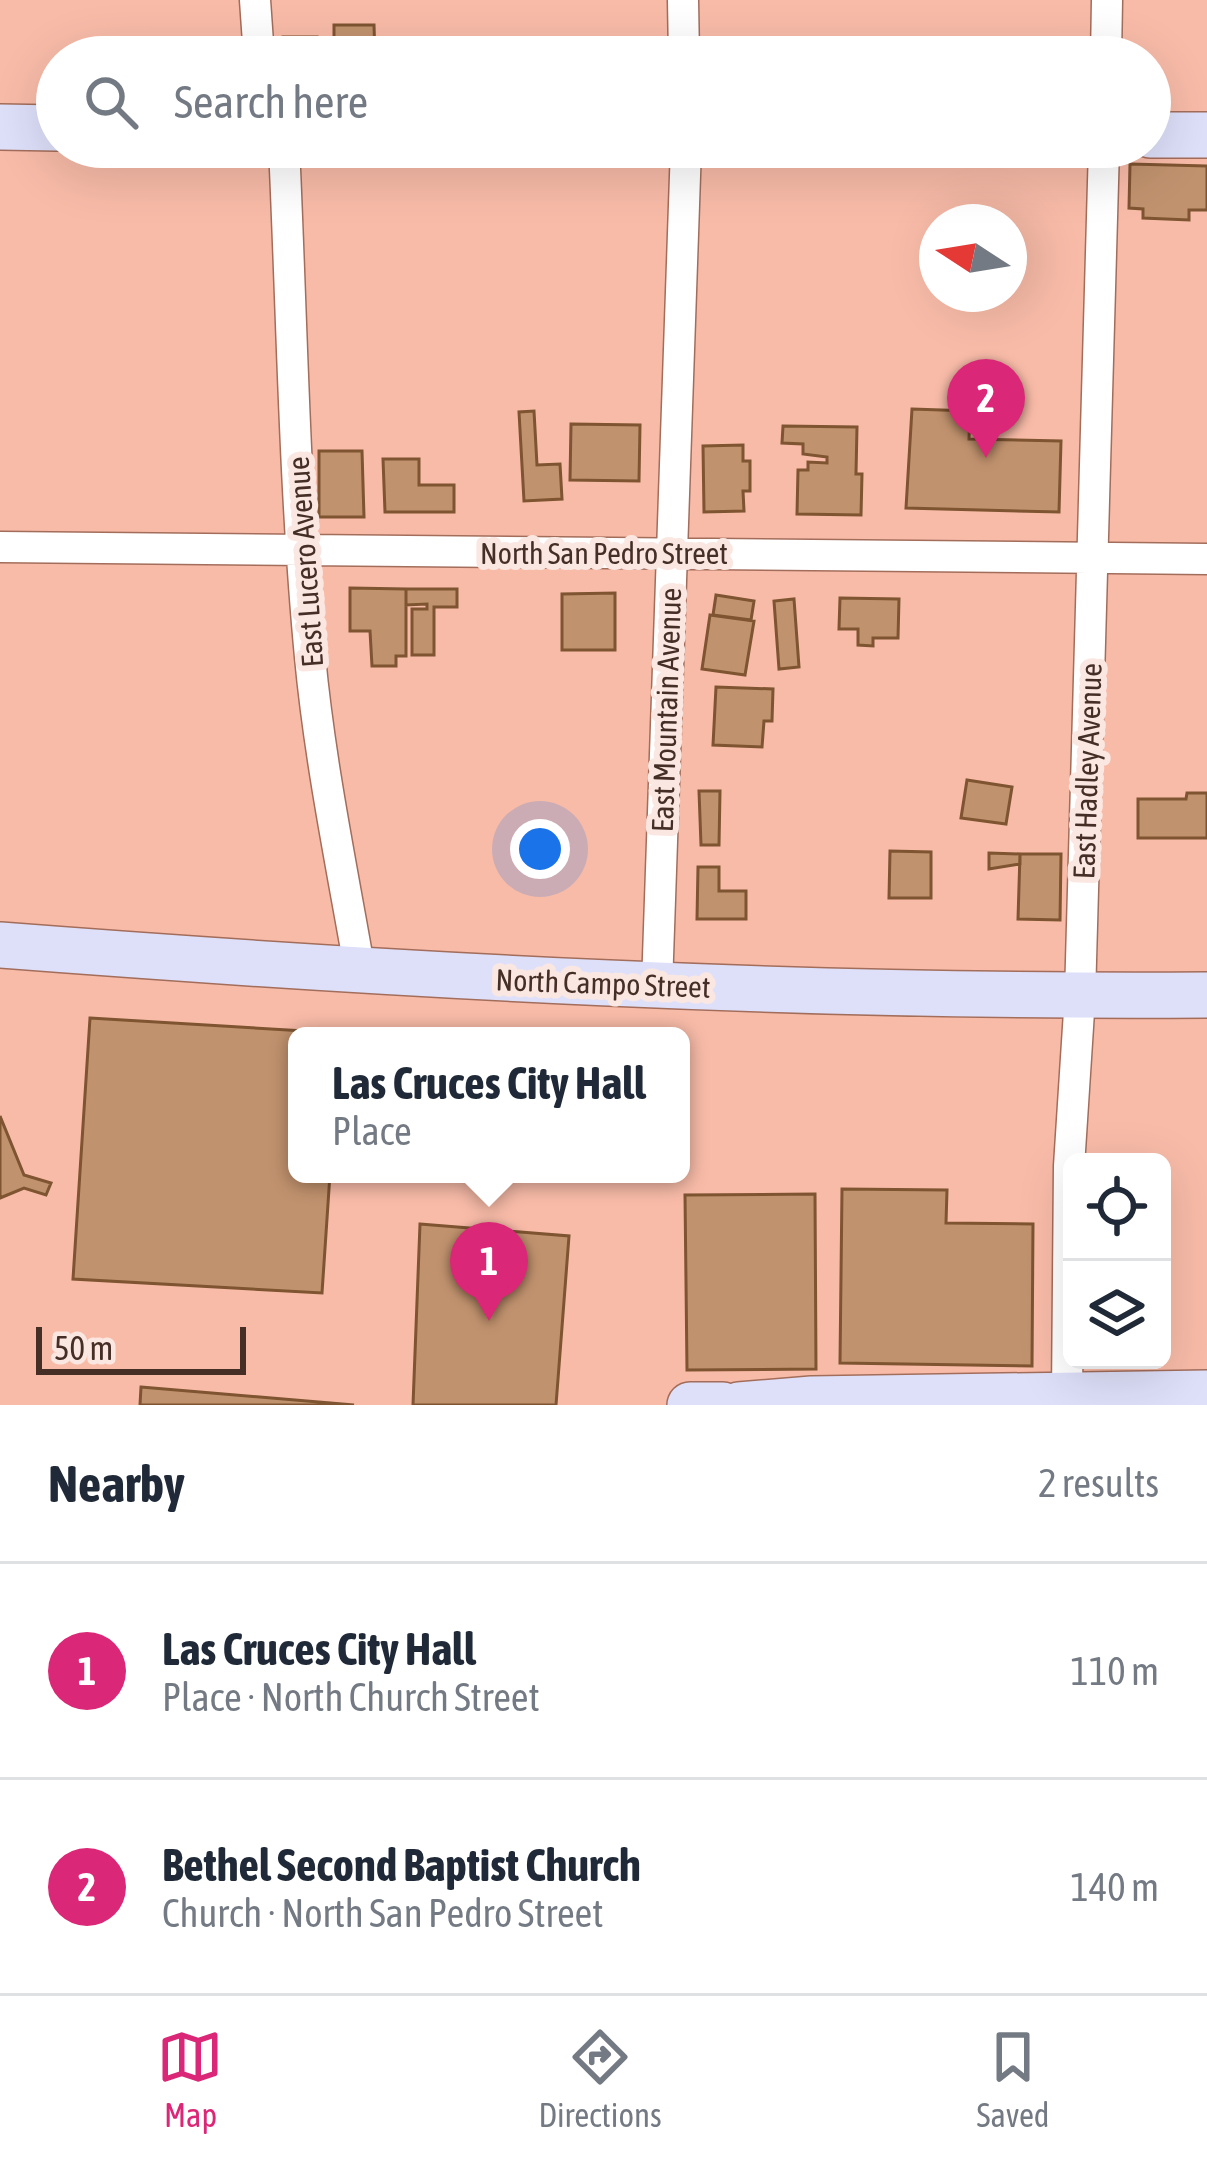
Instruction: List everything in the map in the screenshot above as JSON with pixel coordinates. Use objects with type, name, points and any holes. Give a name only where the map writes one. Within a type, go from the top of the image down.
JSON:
[{"type":"street","points":[[256,0],[258,36]]},
{"type":"street","points":[[683,0],[684,36]]},
{"type":"street","points":[[1106,36],[1107,0]]},
{"type":"street","points":[[0,127],[36,128]]},
{"type":"street","points":[[1171,136],[1207,135]]},
{"type":"street","name":"East Lucero Avenue","points":[[285,168],[302,552],[323,761],[360,972]]},
{"type":"street","name":"East Mountain Avenue","points":[[657,986],[685,168]]},
{"type":"street","name":"East Hadley Avenue","points":[[1067,1395],[1069,1166],[1080,996],[1103,168]]},
{"type":"street","name":"North San Pedro Street","points":[[0,547],[1207,559]]},
{"type":"street","name":"North Campo Street","points":[[0,945],[360,972],[657,986],[1080,996],[1207,994]]},
{"type":"street","points":[[739,1405],[812,1399],[1207,1393]]},
{"type":"street","points":[[690,1405],[723,1405]]},
{"type":"building","points":[[334,25],[374,25],[374,36],[334,36]]},
{"type":"building","points":[[1207,166],[1207,210],[1189,210],[1189,220],[1143,218],[1143,209],[1129,208],[1130,168]]},
{"type":"building","points":[[912,409],[970,411],[969,439],[1061,441],[1059,512],[906,508]]},
{"type":"building","points":[[534,411],[537,465],[560,464],[562,499],[524,501],[519,412]]},
{"type":"building","points":[[571,424],[640,425],[639,481],[570,480]]},
{"type":"building","points":[[783,426],[857,427],[861,515],[797,514],[798,470],[808,470],[808,462],[827,463],[827,457],[803,454],[803,444],[782,443]]},
{"type":"building","points":[[743,445],[743,461],[750,461],[744,511],[704,512],[703,446]]},
{"type":"building","points":[[319,451],[362,451],[364,517],[319,517]]},
{"type":"building","points":[[383,459],[419,459],[419,485],[454,485],[454,512],[385,512]]},
{"type":"building","points":[[350,588],[406,589],[406,656],[396,656],[396,666],[372,666],[370,631],[350,631]]},
{"type":"building","points":[[406,589],[457,589],[457,607],[434,607],[434,655],[412,655],[412,609],[427,609],[427,604],[406,605]]},
{"type":"building","points":[[615,593],[615,650],[562,650],[562,594]]},
{"type":"building","points":[[716,595],[754,601],[751,620],[713,615]]},
{"type":"building","points":[[840,598],[899,599],[898,638],[873,638],[873,646],[858,645],[858,629],[839,629]]},
{"type":"building","points":[[794,599],[799,667],[779,669],[774,601]]},
{"type":"building","points":[[710,615],[754,621],[745,675],[702,669]]},
{"type":"building","points":[[716,687],[773,689],[772,721],[764,721],[762,747],[713,745]]},
{"type":"building","points":[[967,780],[1012,787],[1006,824],[961,818]]},
{"type":"building","points":[[699,791],[720,791],[719,845],[701,845]]},
{"type":"building","points":[[1187,793],[1207,793],[1207,838],[1138,838],[1138,799],[1186,799]]},
{"type":"building","points":[[890,851],[931,852],[931,898],[889,898]]},
{"type":"building","points":[[989,853],[1020,854],[1020,864],[989,869]]},
{"type":"building","points":[[1020,854],[1061,854],[1060,920],[1018,919]]},
{"type":"building","points":[[698,867],[719,867],[719,891],[746,891],[746,919],[697,919]]},
{"type":"building","points":[[90,1018],[288,1030],[288,1183],[329,1183],[322,1293],[73,1279]]},
{"type":"building","points":[[0,1116],[24,1175],[51,1183],[46,1195],[24,1188],[0,1198]]},
{"type":"building","points":[[842,1189],[947,1190],[946,1223],[1033,1224],[1032,1366],[840,1363]]},
{"type":"building","points":[[815,1194],[816,1369],[687,1370],[685,1195]]},
{"type":"building","points":[[420,1224],[569,1236],[556,1405],[413,1405]]},
{"type":"building","points":[[141,1387],[354,1405],[140,1405]]},
{"type":"place","name":"Bethel Second Baptist Church","points":[[986,458]]},
{"type":"place","name":"Las Cruces City Hall","points":[[489,1321]]}]
